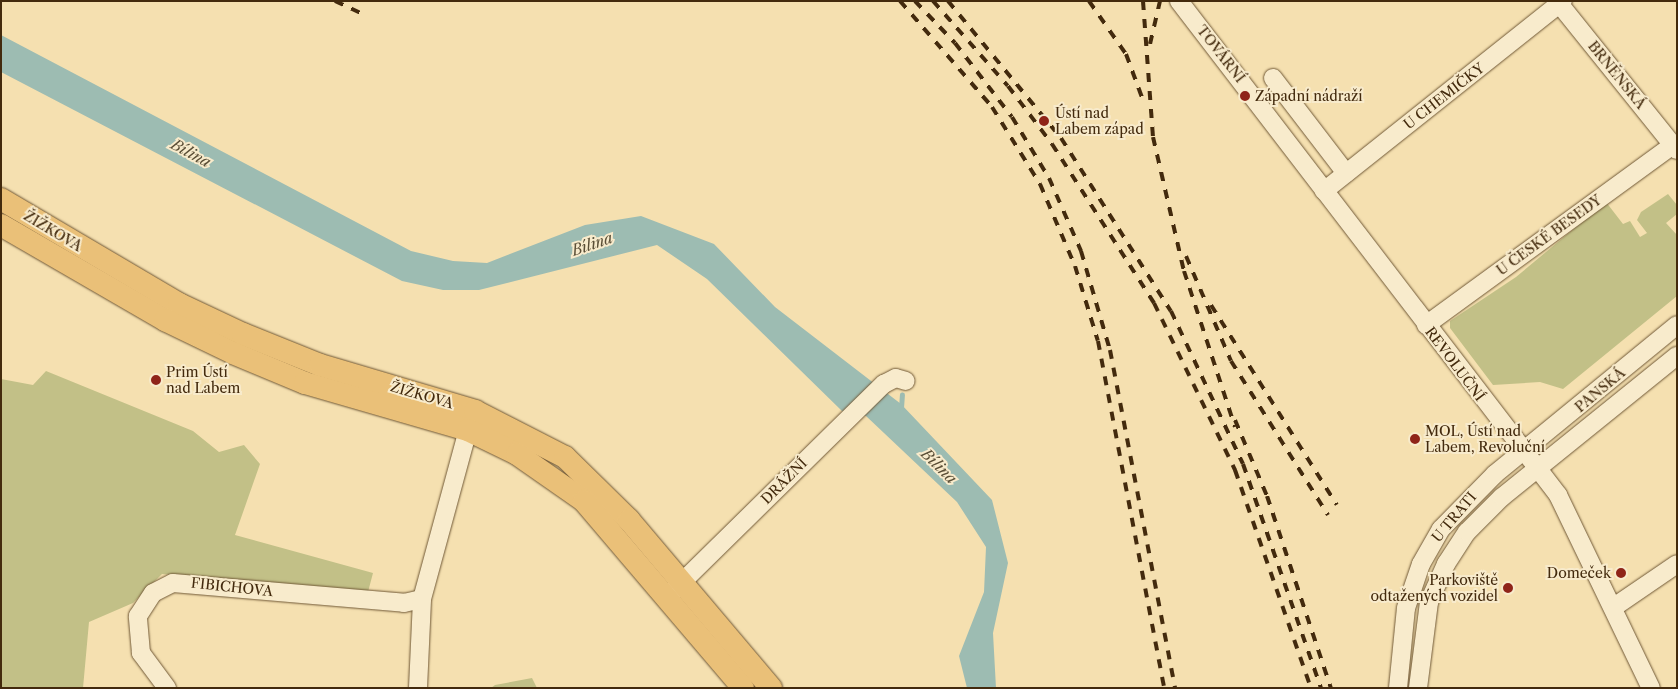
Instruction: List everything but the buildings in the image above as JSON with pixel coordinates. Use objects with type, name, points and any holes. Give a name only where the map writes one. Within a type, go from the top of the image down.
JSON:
[{"type":"main road","name":"ŽIŽKOVA","points":[[1,199],[162,295],[243,334],[320,365],[475,411],[530,436],[565,457],[599,488],[675,590],[743,688]]},
{"type":"main road","name":"ŽIŽKOVA","points":[[1,225],[165,320],[233,352],[305,383],[468,430],[518,454],[584,501],[675,590],[770,688]]},
{"type":"street","name":"TOVÁRNÍ","points":[[1179,1],[1263,108]]},
{"type":"street","name":"BRNĚNSKÁ","points":[[1560,2],[1675,147]]},
{"type":"street","name":"U CHEMIČKY","points":[[1324,191],[1560,2]]},
{"type":"street","points":[[1273,78],[1346,174]]},
{"type":"street","name":"REVOLUČNÍ","points":[[1263,108],[1536,470],[1576,526],[1651,688]]},
{"type":"street","name":"U ČESKÉ BESEDY","points":[[1426,325],[1675,147]]},
{"type":"street","name":"PANSKÁ","points":[[1521,452],[1677,326]]},
{"type":"street","name":"PANSKÁ","points":[[1536,470],[1677,356]]},
{"type":"street","name":"DRÁŽNÍ","points":[[675,590],[836,429],[884,384],[896,378],[906,381]]},
{"type":"street","points":[[418,688],[422,599],[468,430]]},
{"type":"street","name":"U TRATI","points":[[1398,688],[1406,608],[1430,546],[1467,499],[1521,452]]},
{"type":"street","name":"U TRATI","points":[[1418,688],[1424,623],[1446,564],[1483,514],[1536,470]]},
{"type":"street","points":[[1614,607],[1677,564]]},
{"type":"street","name":"FIBICHOVA","points":[[167,688],[141,653],[138,616],[153,593],[173,582],[404,604],[422,599]]},
{"type":"shaded area","points":[[1668,194],[1677,205],[1677,214],[1666,223],[1677,235],[1677,296],[1563,389],[1540,382],[1493,385],[1450,328],[1450,321],[1516,277],[1606,202],[1623,224],[1630,221],[1640,237],[1647,233],[1637,220],[1641,212]]},
{"type":"shaded area","points":[[46,371],[193,431],[219,452],[244,445],[260,464],[235,535],[373,573],[368,592],[162,574],[133,603],[89,622],[83,688],[1,688],[1,379],[33,385]]},
{"type":"shaded area","points":[[532,678],[537,688],[491,688],[495,685]]},
{"type":"water","name":"Bílina","points":[[1,35],[411,251],[453,261],[487,263],[585,225],[641,216],[714,244],[775,307],[901,404],[992,500],[1008,563],[993,633],[996,688],[967,688],[959,656],[984,592],[986,547],[957,502],[866,416],[842,411],[707,279],[657,245],[479,290],[443,290],[402,281],[1,72]]},
{"type":"waterway","points":[[901,408],[902,395]]},
{"type":"railway","points":[[335,1],[365,15]]},
{"type":"railway","points":[[900,1],[992,107],[1040,184],[1075,266],[1098,341],[1164,688]]},
{"type":"railway","points":[[915,1],[955,43],[1012,117],[1049,178],[1081,251],[1110,350],[1175,688]]},
{"type":"railway","points":[[933,1],[1008,86],[1052,144],[1154,303],[1235,470],[1311,688]]},
{"type":"railway","points":[[948,1],[1061,138],[1171,311],[1243,464],[1321,688]]},
{"type":"railway","points":[[1089,1],[1126,54],[1144,103]]},
{"type":"railway","points":[[1143,1],[1153,137],[1184,271],[1235,427]]},
{"type":"railway","points":[[1150,44],[1160,1]]},
{"type":"railway","points":[[1186,256],[1231,361],[1328,515]]},
{"type":"railway","points":[[1211,305],[1337,505]]},
{"type":"railway","points":[[1235,420],[1267,496],[1331,688]]},
{"type":"place","name":"Západní nádraží","points":[[1245,96]]},
{"type":"place","name":"Ústí nad Labem západ","points":[[1044,121]]},
{"type":"place","name":"Prim Ústí nad Labem","points":[[156,380]]},
{"type":"place","name":"MOL, Ústí nad Labem, Revoluční","points":[[1415,439]]},
{"type":"place","name":"Domeček","points":[[1621,573]]},
{"type":"place","name":"Parkoviště odtažených vozidel","points":[[1508,588]]}]
